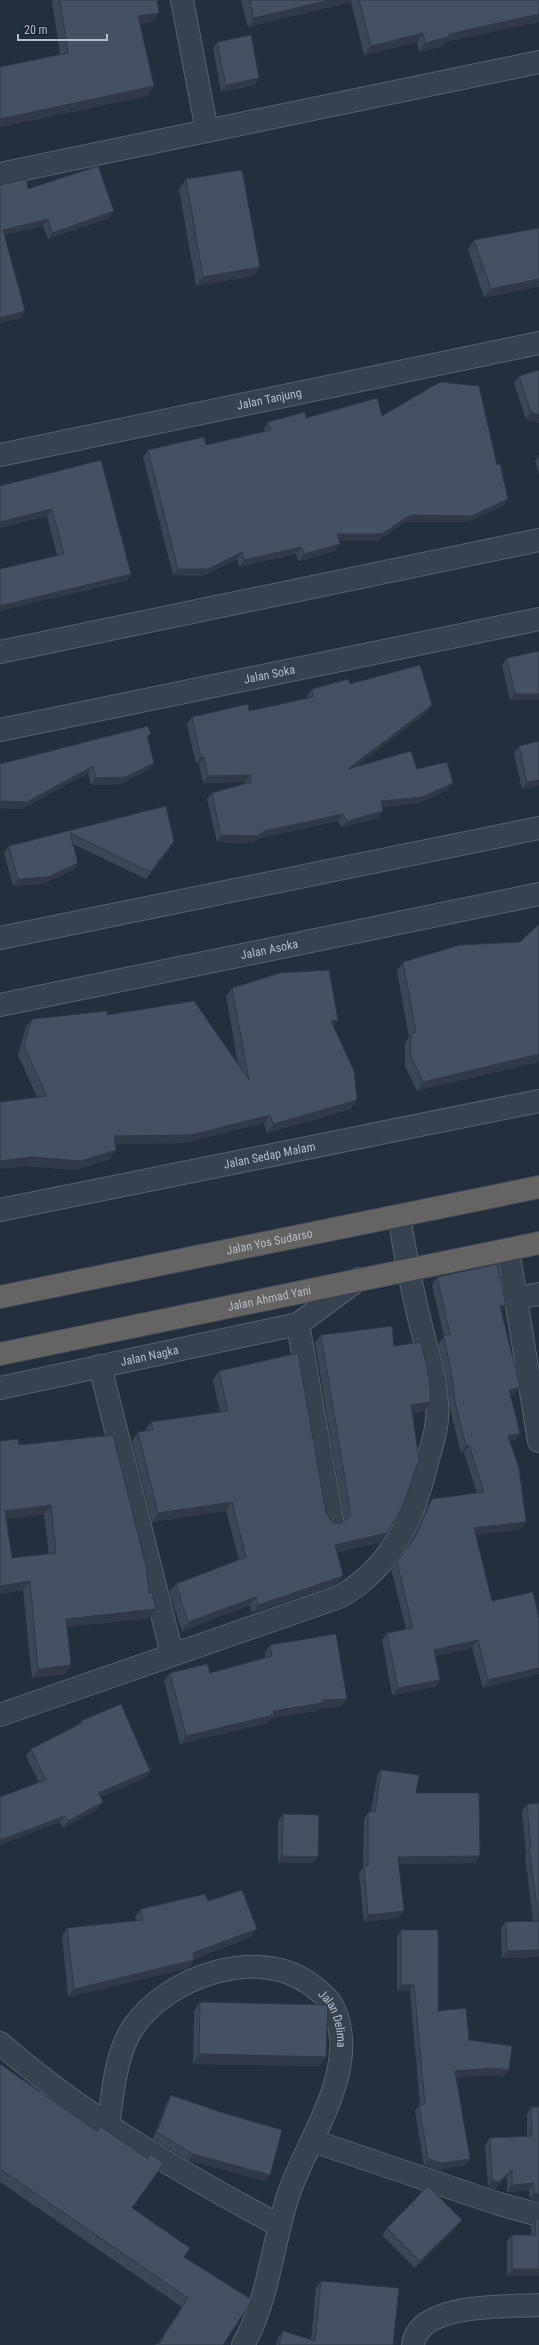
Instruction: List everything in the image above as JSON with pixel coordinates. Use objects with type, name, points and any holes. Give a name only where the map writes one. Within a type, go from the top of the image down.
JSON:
[{"type":"highway","name":"Jalan Yos Sudarso","points":[[0,1297],[539,1187]]},
{"type":"highway","name":"Jalan Ahmad Yani","points":[[0,1354],[539,1243]]},
{"type":"street","points":[[182,0],[207,131]]},
{"type":"street","points":[[0,174],[539,62]]},
{"type":"street","name":"Jalan Tanjung","points":[[0,455],[539,343]]},
{"type":"street","points":[[0,652],[539,540]]},
{"type":"street","name":"Jalan Soka","points":[[0,730],[539,619]]},
{"type":"street","points":[[0,938],[539,828]]},
{"type":"street","name":"Jalan Asoka","points":[[0,1005],[539,894]]},
{"type":"street","name":"Jalan Sedap Malam","points":[[0,1210],[539,1101]]},
{"type":"street","points":[[0,1715],[172,1654],[274,1621],[339,1597],[367,1578],[381,1565],[396,1544],[410,1516],[422,1486],[438,1424],[435,1385],[408,1270],[399,1216]]},
{"type":"street","points":[[508,1250],[539,1441]]},
{"type":"street","points":[[332,1520],[298,1324],[359,1279]]},
{"type":"street","points":[[516,1298],[539,1294]]},
{"type":"street","name":"Jalan Nagka","points":[[0,1388],[298,1324]]},
{"type":"street","points":[[100,1366],[172,1654]]},
{"type":"street","name":"Jalan Delima","points":[[108,2126],[115,2083],[128,2037],[134,2026],[153,2005],[172,1991],[195,1978],[222,1971],[260,1967],[283,1970],[302,1979],[319,1991],[334,2007],[339,2024],[341,2046],[336,2082],[313,2142],[288,2195],[261,2306],[255,2325],[243,2345]]},
{"type":"street","points":[[0,2043],[70,2100],[108,2126],[192,2177],[280,2226]]},
{"type":"street","points":[[313,2142],[499,2204],[539,2215]]},
{"type":"street","points":[[413,2345],[418,2330],[430,2320],[445,2315],[477,2308],[539,2305]]},
{"type":"building","points":[[60,0],[157,0],[159,13],[138,16],[154,86],[0,119],[0,67],[68,53]]},
{"type":"building","points":[[250,0],[329,0],[254,18]]},
{"type":"building","points":[[359,0],[539,0],[539,14],[449,34],[449,37],[425,43],[423,33],[371,46]]},
{"type":"building","points":[[251,35],[259,78],[226,85],[217,42]]},
{"type":"building","points":[[98,166],[114,211],[52,233],[48,219],[3,230],[25,311],[0,318],[0,185],[26,179],[28,189]]},
{"type":"building","points":[[242,170],[260,267],[203,277],[186,179]]},
{"type":"building","points":[[539,228],[539,279],[491,289],[474,240]]},
{"type":"building","points":[[539,370],[539,415],[531,412],[519,376]]},
{"type":"building","points":[[440,382],[479,386],[497,465],[500,464],[508,499],[472,516],[410,515],[382,534],[337,534],[340,544],[304,554],[301,547],[244,560],[242,552],[208,569],[178,569],[148,450],[204,437],[206,445],[271,430],[268,422],[305,412],[306,418],[377,398],[382,416]]},
{"type":"building","points":[[101,460],[131,574],[0,606],[0,569],[64,554],[52,509],[0,522],[0,486]]},
{"type":"building","points":[[539,651],[539,694],[515,694],[507,658]]},
{"type":"building","points":[[420,665],[432,705],[348,769],[411,751],[417,769],[447,762],[453,783],[423,797],[381,801],[383,811],[347,821],[343,814],[264,831],[257,836],[221,835],[212,793],[251,782],[250,775],[208,776],[204,757],[201,757],[192,717],[248,704],[249,711],[313,697],[312,689],[348,679],[350,684]]},
{"type":"building","points":[[148,726],[151,734],[147,736],[154,763],[126,777],[96,778],[93,766],[27,802],[0,801],[0,764]]},
{"type":"building","points":[[539,741],[539,780],[527,782],[519,746]]},
{"type":"building","points":[[166,806],[174,841],[150,872],[70,833],[78,863],[48,877],[18,879],[9,846]]},
{"type":"building","points":[[539,924],[539,1054],[423,1082],[411,1057],[411,1033],[416,1032],[403,962],[460,945],[520,942]]},
{"type":"building","points":[[329,970],[338,1020],[331,1021],[354,1071],[357,1100],[273,1124],[270,1115],[191,1135],[114,1136],[116,1150],[81,1161],[32,1157],[0,1161],[0,1102],[47,1096],[24,1046],[32,1019],[107,1011],[107,1015],[194,1001],[249,1080],[232,988],[280,973]]},
{"type":"building","points":[[497,1264],[506,1305],[500,1306],[520,1387],[509,1390],[520,1433],[508,1436],[519,1468],[526,1522],[474,1528],[492,1601],[533,1592],[539,1619],[539,1668],[488,1680],[478,1640],[434,1650],[440,1680],[398,1688],[387,1633],[413,1628],[397,1562],[415,1537],[432,1499],[484,1492],[469,1445],[466,1446],[455,1402],[452,1374],[444,1339],[444,1336],[450,1334],[437,1277]]},
{"type":"building","points":[[392,1326],[394,1346],[421,1342],[429,1377],[431,1402],[411,1405],[419,1459],[403,1506],[387,1533],[335,1545],[343,1575],[340,1577],[258,1605],[256,1597],[188,1622],[176,1584],[246,1557],[232,1502],[158,1513],[138,1432],[153,1430],[151,1422],[228,1411],[219,1371],[298,1353],[326,1513],[333,1523],[341,1523],[350,1516],[350,1509],[321,1335]]},
{"type":"building","points":[[113,1435],[146,1566],[149,1593],[152,1592],[156,1609],[66,1619],[71,1665],[38,1669],[30,1581],[0,1586],[0,1441],[18,1439],[19,1445]],"holes":[[[51,1505],[56,1553],[12,1558],[5,1511]]]},
{"type":"building","points":[[336,1634],[347,1699],[322,1700],[322,1703],[273,1711],[274,1715],[186,1736],[170,1673],[207,1664],[210,1673],[272,1656],[270,1645]]},
{"type":"building","points":[[121,1704],[150,1771],[98,1793],[103,1802],[68,1821],[65,1816],[0,1840],[0,1797],[46,1780],[31,1749],[82,1723],[81,1721]]},
{"type":"building","points":[[381,1770],[419,1775],[416,1793],[479,1793],[480,1856],[398,1857],[404,1911],[368,1915],[364,1866],[368,1866],[368,1812],[375,1812]]},
{"type":"building","points":[[539,1803],[539,1921],[529,1848],[531,1848],[527,1804]]},
{"type":"building","points":[[283,1814],[319,1815],[318,1857],[282,1856]]},
{"type":"building","points":[[242,1890],[257,1929],[193,1953],[194,1960],[74,1989],[67,1928],[143,1920],[141,1909],[205,1894],[208,1901]]},
{"type":"building","points":[[539,1921],[539,1950],[507,1951],[506,1922]]},
{"type":"building","points":[[401,1930],[438,1930],[438,2011],[466,2008],[469,2040],[512,2046],[509,2070],[493,2068],[455,2071],[470,2159],[441,2163],[428,2159],[419,2105],[425,2104],[414,1985],[401,1985]]},
{"type":"building","points":[[200,2002],[328,2005],[326,2057],[199,2054]]},
{"type":"building","points":[[0,2064],[97,2131],[100,2126],[148,2159],[150,2154],[164,2163],[132,2208],[190,2248],[184,2257],[252,2300],[223,2345],[155,2345],[157,2343],[159,2344],[188,2298],[0,2169]]},
{"type":"building","points":[[171,2095],[217,2111],[282,2130],[270,2175],[193,2154],[157,2132]]},
{"type":"building","points":[[531,2107],[539,2107],[539,2194],[534,2193],[534,2183],[512,2185],[512,2170],[499,2182],[492,2180],[490,2138],[532,2136]]},
{"type":"building","points":[[428,2186],[462,2220],[420,2261],[387,2228]]},
{"type":"building","points":[[535,2219],[539,2219],[539,2269],[512,2269],[512,2235],[536,2235]]},
{"type":"building","points":[[321,2281],[399,2288],[393,2345],[279,2345],[283,2331],[315,2341]]}]
